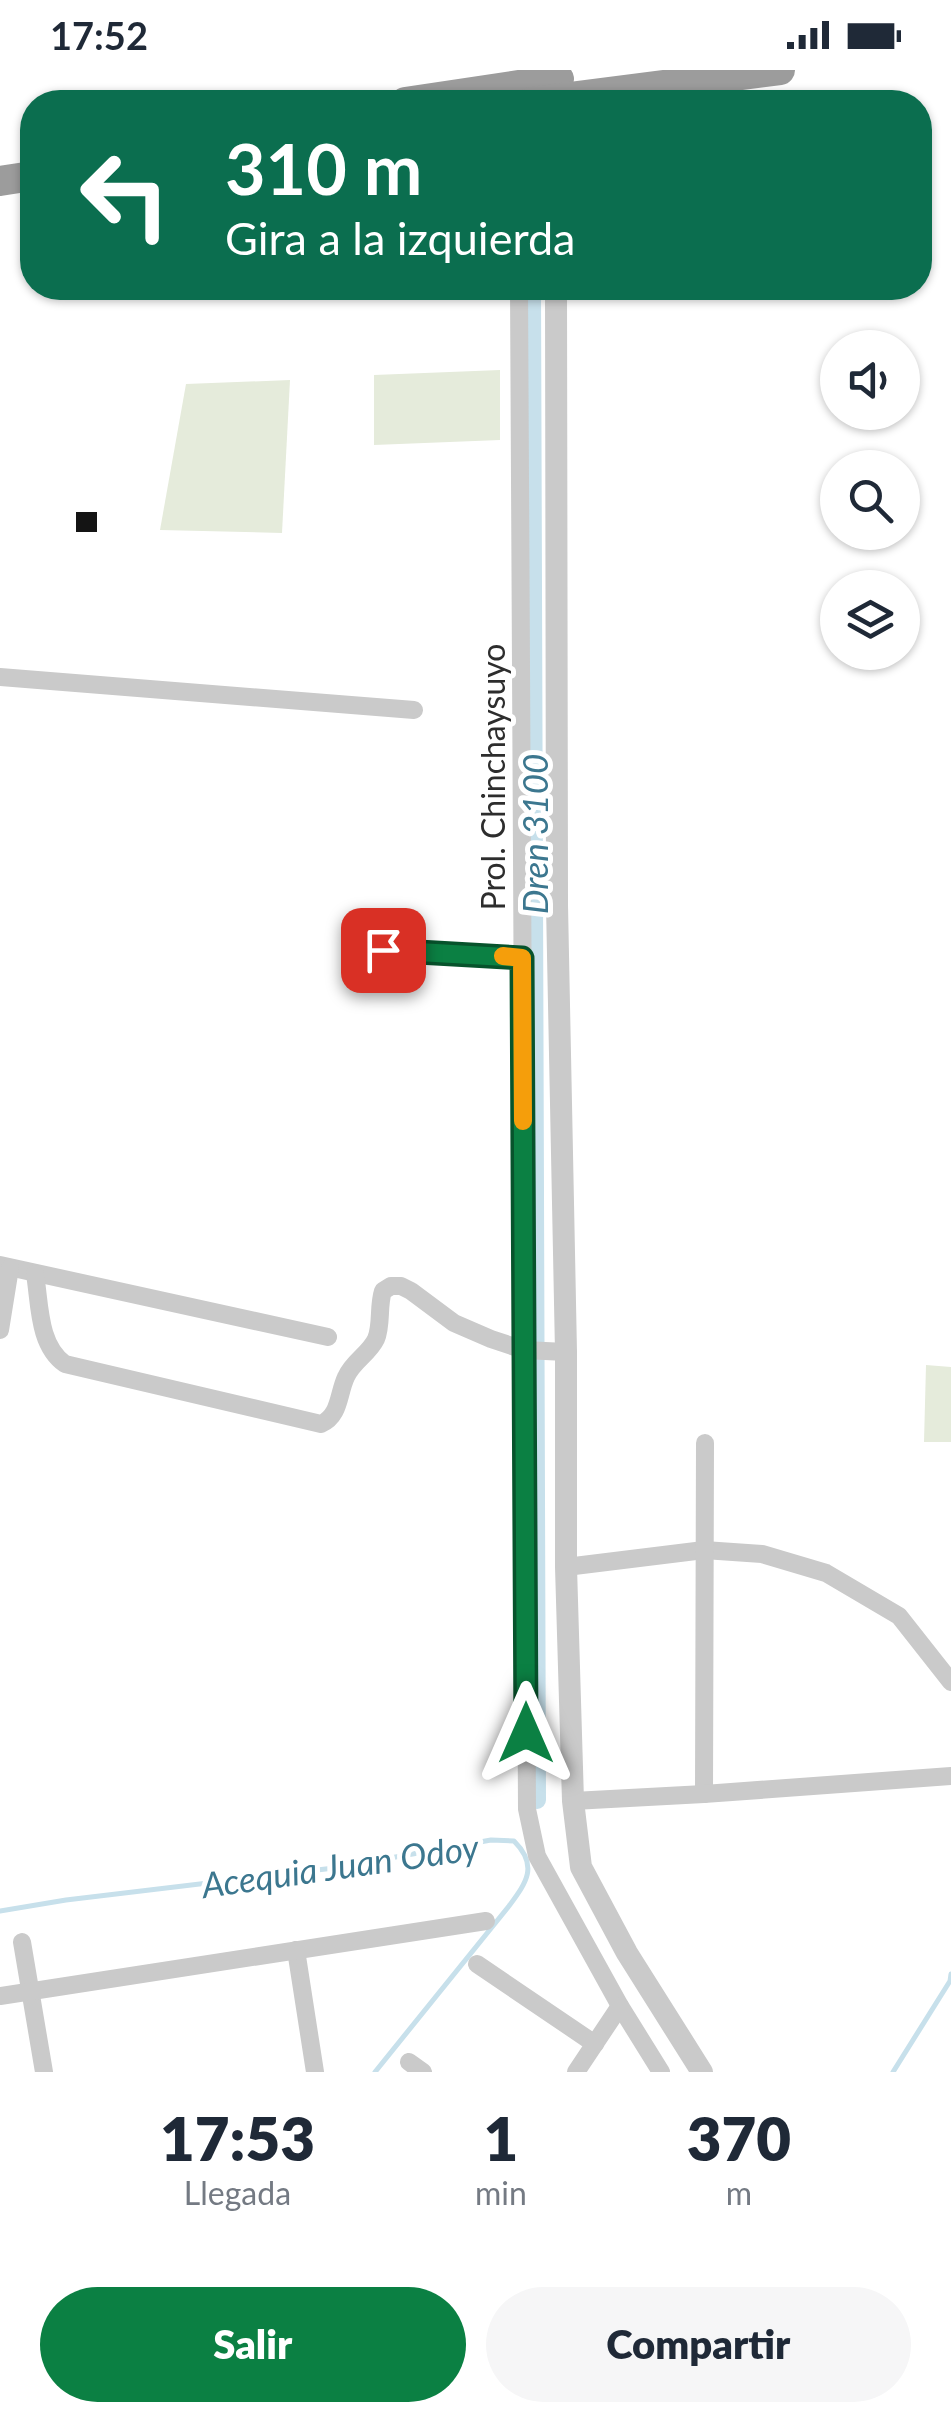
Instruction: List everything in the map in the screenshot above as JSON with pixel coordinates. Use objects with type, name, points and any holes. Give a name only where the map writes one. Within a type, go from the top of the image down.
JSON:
[{"type":"highway","points":[[542,88],[622,70]]},
{"type":"highway","points":[[542,88],[780,70]]},
{"type":"street","name":"Prol. Chinchaysuyo","points":[[519,300],[527,1809],[537,1856],[620,2006],[662,2072]]},
{"type":"street","points":[[556,300],[558,1351],[573,1801],[581,1867],[627,1952],[702,2072]]},
{"type":"street","points":[[0,676],[414,710]]},
{"type":"street","points":[[383,950],[522,958]]},
{"type":"street","points":[[0,1330],[5,1266],[328,1337]]},
{"type":"street","points":[[35,1274],[46,1341],[54,1356],[65,1364],[321,1424],[335,1413],[352,1365],[375,1342],[383,1291],[391,1286],[402,1286],[454,1323],[491,1339],[527,1350],[558,1351]]},
{"type":"street","points":[[704,1794],[705,1443]]},
{"type":"street","points":[[566,1566],[704,1550],[762,1554],[826,1573],[899,1616],[951,1682]]},
{"type":"street","points":[[573,1801],[951,1776]]},
{"type":"street","points":[[0,1996],[486,1921]]},
{"type":"street","points":[[22,1942],[44,2072]]},
{"type":"street","points":[[296,1950],[315,2072]]},
{"type":"street","points":[[477,1964],[595,2044]]},
{"type":"street","points":[[576,2072],[620,2006]]},
{"type":"green space","points":[[500,370],[500,440],[374,445],[374,375]]},
{"type":"green space","points":[[290,380],[282,533],[160,530],[186,384]]},
{"type":"green space","points":[[926,1365],[951,1367],[951,1442],[924,1442]]},
{"type":"building","points":[[76,512],[97,512],[97,532],[76,532]]},
{"type":"waterway","name":"Dren 3100","points":[[532,300],[537,1800]]},
{"type":"waterway","name":"Acequia Juan Odoy","points":[[0,1911],[334,1868],[491,1840],[514,1841],[528,1866],[520,1890],[375,2072]]},
{"type":"waterway","points":[[893,2072],[951,1974]]},
{"type":"slow traffic","points":[[503,956],[522,958],[523,1121]]},
{"type":"route","points":[[383,950],[522,958],[526,1733]]}]
